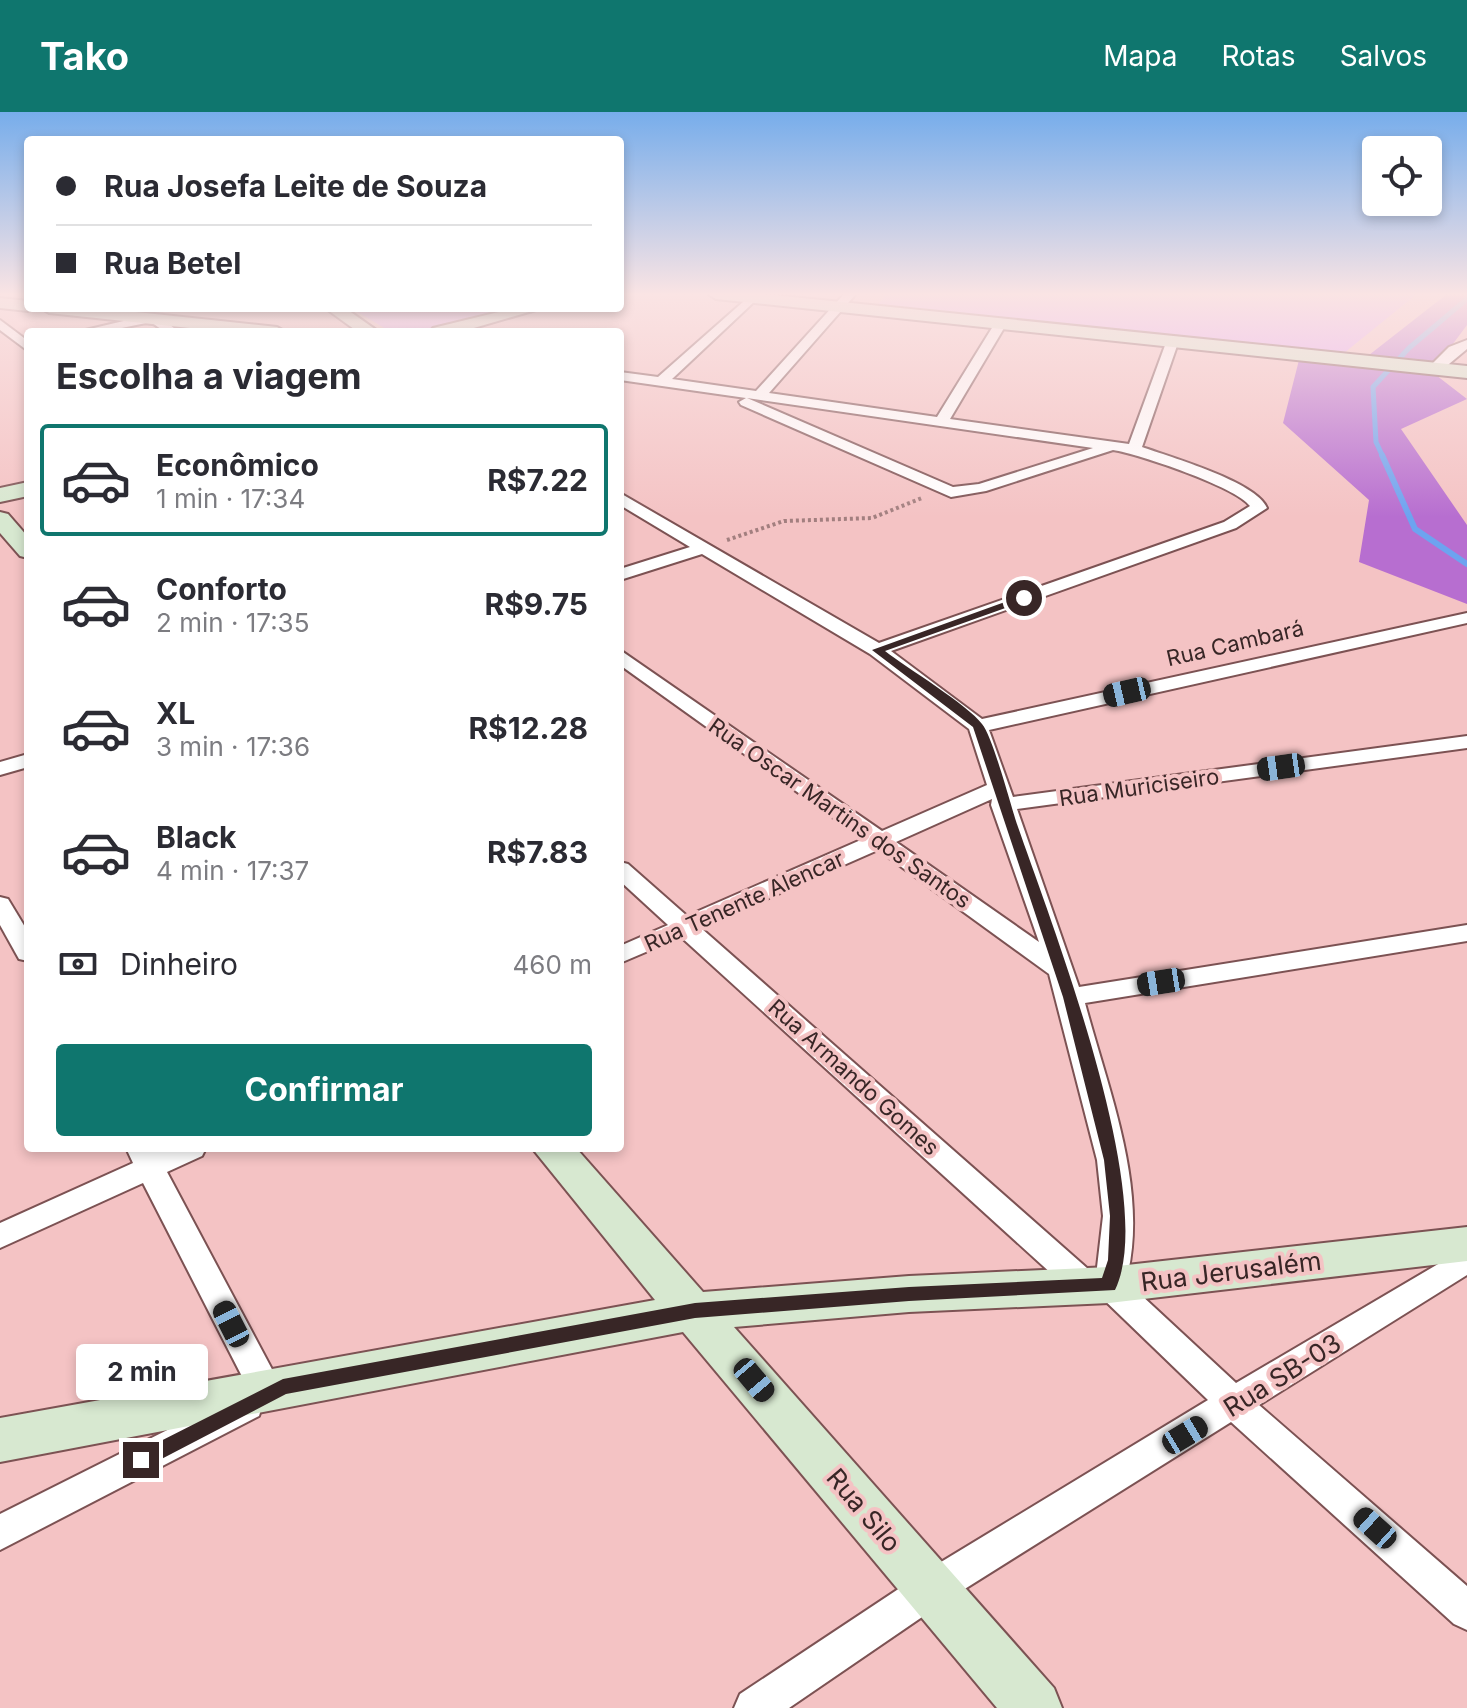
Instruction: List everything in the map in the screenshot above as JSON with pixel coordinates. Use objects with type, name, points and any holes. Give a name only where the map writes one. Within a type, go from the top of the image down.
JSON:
[{"type":"street","points":[[662,381],[676,368]]},
{"type":"street","points":[[760,395],[783,368]]},
{"type":"street","points":[[941,421],[973,368]]},
{"type":"street","points":[[1134,449],[1163,368]]},
{"type":"street","points":[[624,376],[1134,449],[1197,472],[1256,500],[1259,508],[1230,525],[877,650]]},
{"type":"street","points":[[720,390],[942,490],[981,488],[1113,446]]},
{"type":"street","points":[[0,495],[24,490]]},
{"type":"street","points":[[624,500],[877,650],[978,726],[1070,997],[1112,1160],[1118,1216],[1116,1260],[1097,1285]]},
{"type":"street","points":[[24,515],[0,520],[24,547]]},
{"type":"street","points":[[624,574],[703,548]]},
{"type":"street","name":"Rua Cambará","points":[[978,726],[1462,618]]},
{"type":"street","name":"Rua Oscar Martins dos Santos","points":[[624,659],[1060,969]]},
{"type":"street","name":"Rua Muriciseiro","points":[[1000,797],[1467,742]]},
{"type":"street","points":[[0,769],[24,761]]},
{"type":"street","name":"Rua Tenente Alencar","points":[[624,953],[881,841],[1000,797]]},
{"type":"street","name":"Rua Armando Gomes","points":[[624,872],[1236,1405],[1467,1611]]},
{"type":"street","points":[[0,904],[24,946]]},
{"type":"street","points":[[1070,997],[1467,933]]},
{"type":"street","points":[[0,1236],[146,1158],[174,1152]]},
{"type":"street","name":"Rua Silo","points":[[556,1152],[1034,1708]]},
{"type":"street","points":[[0,1533],[275,1389],[146,1158]]},
{"type":"street","name":"Rua Jerusalém","points":[[0,1440],[695,1311],[909,1294],[1097,1285],[1467,1244]]},
{"type":"street","name":"Rua SB-03","points":[[754,1708],[931,1589],[1236,1405],[1467,1259]]},
{"type":"path","points":[[703,548],[784,521],[872,518],[942,490]]},
{"type":"shaded area","points":[[1297,368],[1435,368],[1432,372],[1467,399],[1401,429],[1467,525],[1467,604],[1359,562],[1369,500],[1283,423]]},
{"type":"waterway","points":[[1383,457],[1376,442],[1373,387],[1390,368]]},
{"type":"waterway","points":[[1382,455],[1415,529],[1467,564]]},
{"type":"route","points":[[141,1460],[283,1387],[695,1311],[909,1294],[1109,1285],[1116,1260],[1118,1216],[1112,1160],[1070,997],[1002,805],[978,726],[877,650],[1024,598]]}]
